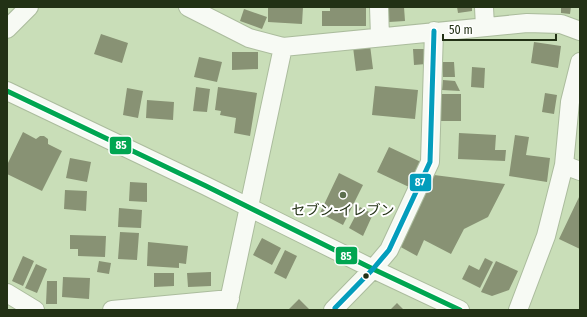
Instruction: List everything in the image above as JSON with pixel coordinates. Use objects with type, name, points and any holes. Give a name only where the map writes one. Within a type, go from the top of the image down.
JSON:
[{"type":"street","points":[[7,29],[29,7]]},
{"type":"street","points":[[188,7],[219,15],[249,38],[283,47],[380,36],[527,23],[561,24],[580,31]]},
{"type":"street","points":[[379,7],[380,36]]},
{"type":"street","points":[[484,7],[485,27]]},
{"type":"street","points":[[333,310],[373,269],[389,250],[430,162],[434,31]]},
{"type":"street","points":[[112,310],[229,304],[283,47]]},
{"type":"street","points":[[518,310],[572,168],[570,102],[580,62]]},
{"type":"street","points":[[7,91],[250,207],[373,269],[460,310]]},
{"type":"street","points":[[7,293],[35,310]]},
{"type":"building","points":[[268,7],[303,7],[302,24],[268,22]]},
{"type":"building","points":[[330,7],[366,7],[366,26],[322,26],[322,11],[330,11]]},
{"type":"building","points":[[388,7],[404,7],[405,21],[389,22]]},
{"type":"building","points":[[457,7],[472,7],[472,11],[458,13]]},
{"type":"building","points":[[561,7],[571,7],[570,14],[561,13]]},
{"type":"building","points":[[244,9],[267,17],[262,29],[240,21]]},
{"type":"building","points":[[101,34],[128,43],[122,63],[94,54]]},
{"type":"building","points":[[534,42],[561,46],[558,68],[531,63]]},
{"type":"building","points":[[370,45],[373,69],[356,71],[353,47]]},
{"type":"building","points":[[413,49],[425,49],[426,64],[414,65]]},
{"type":"building","points":[[232,52],[258,52],[258,69],[232,70]]},
{"type":"building","points":[[199,57],[222,62],[217,82],[194,77]]},
{"type":"building","points":[[442,62],[454,62],[455,77],[443,77]]},
{"type":"building","points":[[472,67],[485,68],[484,88],[471,87]]},
{"type":"building","points":[[443,80],[455,81],[460,91],[442,90]]},
{"type":"building","points":[[375,86],[418,90],[415,119],[372,115]]},
{"type":"building","points":[[196,87],[210,89],[207,112],[193,111]]},
{"type":"building","points":[[218,87],[257,93],[250,136],[234,133],[236,118],[220,115],[221,111],[215,110]]},
{"type":"building","points":[[127,88],[143,91],[138,118],[123,115]]},
{"type":"building","points":[[545,93],[557,95],[554,114],[542,112]]},
{"type":"building","points":[[441,94],[461,94],[461,121],[441,121]]},
{"type":"building","points":[[147,100],[174,102],[173,120],[146,118]]},
{"type":"building","points":[[23,132],[36,139],[40,136],[44,136],[48,139],[48,144],[62,151],[42,191],[7,174],[7,165]]},
{"type":"building","points":[[459,133],[496,135],[495,150],[506,150],[505,161],[458,159]]},
{"type":"building","points":[[515,135],[529,137],[526,155],[550,158],[547,182],[509,176]]},
{"type":"building","points":[[389,147],[421,162],[409,187],[377,172]]},
{"type":"building","points":[[70,158],[91,162],[87,182],[66,178]]},
{"type":"building","points":[[339,173],[363,185],[343,225],[320,213]]},
{"type":"building","points":[[434,175],[505,184],[488,217],[464,229],[451,254],[424,240],[417,256],[397,245]]},
{"type":"building","points":[[130,182],[147,183],[147,202],[129,201]]},
{"type":"building","points":[[65,190],[87,191],[86,211],[64,209]]},
{"type":"building","points":[[580,195],[580,249],[559,239]]},
{"type":"building","points":[[360,207],[373,214],[363,236],[349,228]]},
{"type":"building","points":[[119,208],[142,210],[141,228],[118,227]]},
{"type":"building","points":[[120,232],[139,233],[137,260],[118,259]]},
{"type":"building","points":[[70,235],[106,236],[105,257],[78,256],[78,249],[70,249]]},
{"type":"building","points":[[262,238],[281,248],[272,265],[253,255]]},
{"type":"building","points":[[148,242],[188,246],[186,264],[179,263],[179,268],[147,266]]},
{"type":"building","points":[[285,250],[297,256],[286,279],[274,273]]},
{"type":"building","points":[[23,256],[34,261],[23,286],[12,281]]},
{"type":"building","points":[[485,258],[493,262],[480,288],[462,279],[469,265],[479,270]]},
{"type":"building","points":[[99,261],[111,263],[109,274],[97,272]]},
{"type":"building","points":[[496,261],[518,271],[509,290],[492,296],[481,292]]},
{"type":"building","points":[[36,264],[47,269],[37,293],[25,288]]},
{"type":"building","points":[[211,272],[211,286],[188,287],[187,273]]},
{"type":"building","points":[[154,273],[174,273],[174,286],[154,287]]},
{"type":"building","points":[[63,277],[90,278],[89,299],[62,297]]},
{"type":"building","points":[[47,281],[57,281],[57,304],[46,304]]},
{"type":"building","points":[[299,299],[310,310],[288,310]]},
{"type":"building","points":[[397,303],[404,310],[390,310]]},
{"type":"transit line","name":"87","points":[[335,308],[373,269],[389,250],[430,162],[434,31]]},
{"type":"transit line","name":"85","points":[[7,91],[460,310]]},
{"type":"place","name":"セブン-イレブン","points":[[343,195]]}]
